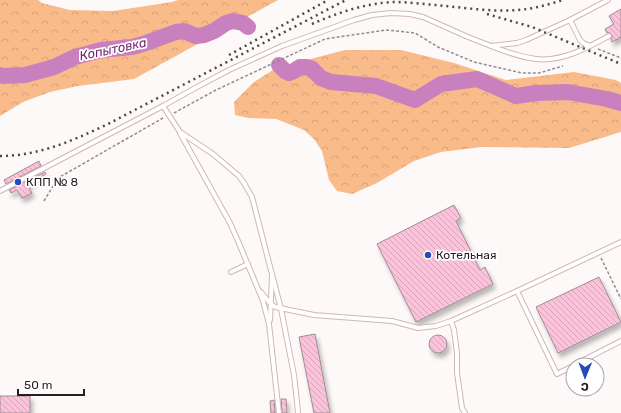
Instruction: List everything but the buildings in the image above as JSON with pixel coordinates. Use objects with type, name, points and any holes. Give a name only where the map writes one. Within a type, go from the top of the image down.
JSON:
[{"type":"lane","points":[[491,46],[517,43],[526,40],[570,20],[608,0]]},
{"type":"lane","points":[[0,192],[228,70],[282,46],[340,24],[372,15],[391,13],[410,14],[423,17],[491,46],[523,57],[537,59],[561,58],[609,36]]},
{"type":"lane","points":[[570,20],[580,40],[590,46]]},
{"type":"lane","points":[[163,106],[180,132],[230,223],[264,301],[269,324],[280,413]]},
{"type":"lane","points":[[180,132],[212,154],[239,176],[248,189],[254,204],[282,309],[294,375],[298,413]]},
{"type":"lane","points":[[258,288],[270,303],[275,307],[282,309],[314,315],[392,321],[418,328],[436,326],[451,321],[621,242]]},
{"type":"lane","points":[[231,272],[248,264]]},
{"type":"lane","points":[[269,324],[272,272]]},
{"type":"lane","points":[[517,291],[557,374],[565,370]]},
{"type":"lane","points":[[451,321],[454,330],[457,353],[457,373],[462,408],[465,413]]},
{"type":"lane","points":[[590,357],[621,341]]},
{"type":"path","points":[[44,202],[58,178],[216,90],[325,39],[386,30],[415,33],[438,47],[474,62],[522,73],[539,73],[563,66]]},
{"type":"path","points":[[590,46],[621,58]]},
{"type":"path","points":[[598,253],[621,299]]},
{"type":"green space","points":[[0,0],[38,0],[42,3],[70,10],[113,11],[178,0],[278,0],[134,79],[78,86],[50,92],[23,102],[0,116]]},
{"type":"green space","points":[[345,50],[401,50],[454,63],[506,80],[574,72],[616,80],[621,83],[621,132],[569,148],[482,147],[441,152],[414,161],[377,183],[352,194],[337,191],[329,180],[322,151],[314,139],[304,130],[276,119],[248,118],[235,115],[234,102],[254,82],[276,68]]},
{"type":"waterway","name":"Копытовка","points":[[0,75],[25,75],[54,67],[75,57],[101,50],[132,47],[176,32],[184,31],[196,36],[204,35],[214,31],[226,23],[233,21],[243,23],[248,27]]},
{"type":"waterway","name":"Копытовка","points":[[279,65],[289,73],[300,67],[311,68],[321,78],[331,82],[376,86],[415,100],[441,84],[477,79],[516,96],[537,93],[568,92],[621,103]]},
{"type":"railway","points":[[229,55],[328,0]]},
{"type":"railway","points":[[0,156],[41,150],[68,142],[93,131],[346,0]]},
{"type":"railway","points":[[312,24],[352,9],[383,3],[404,2],[485,10],[521,10],[563,0]]},
{"type":"railway","points":[[487,14],[532,27],[621,64]]},
{"type":"place","name":"КПП № 8","points":[[18,182]]},
{"type":"place","name":"Котельная","points":[[428,255]]}]
